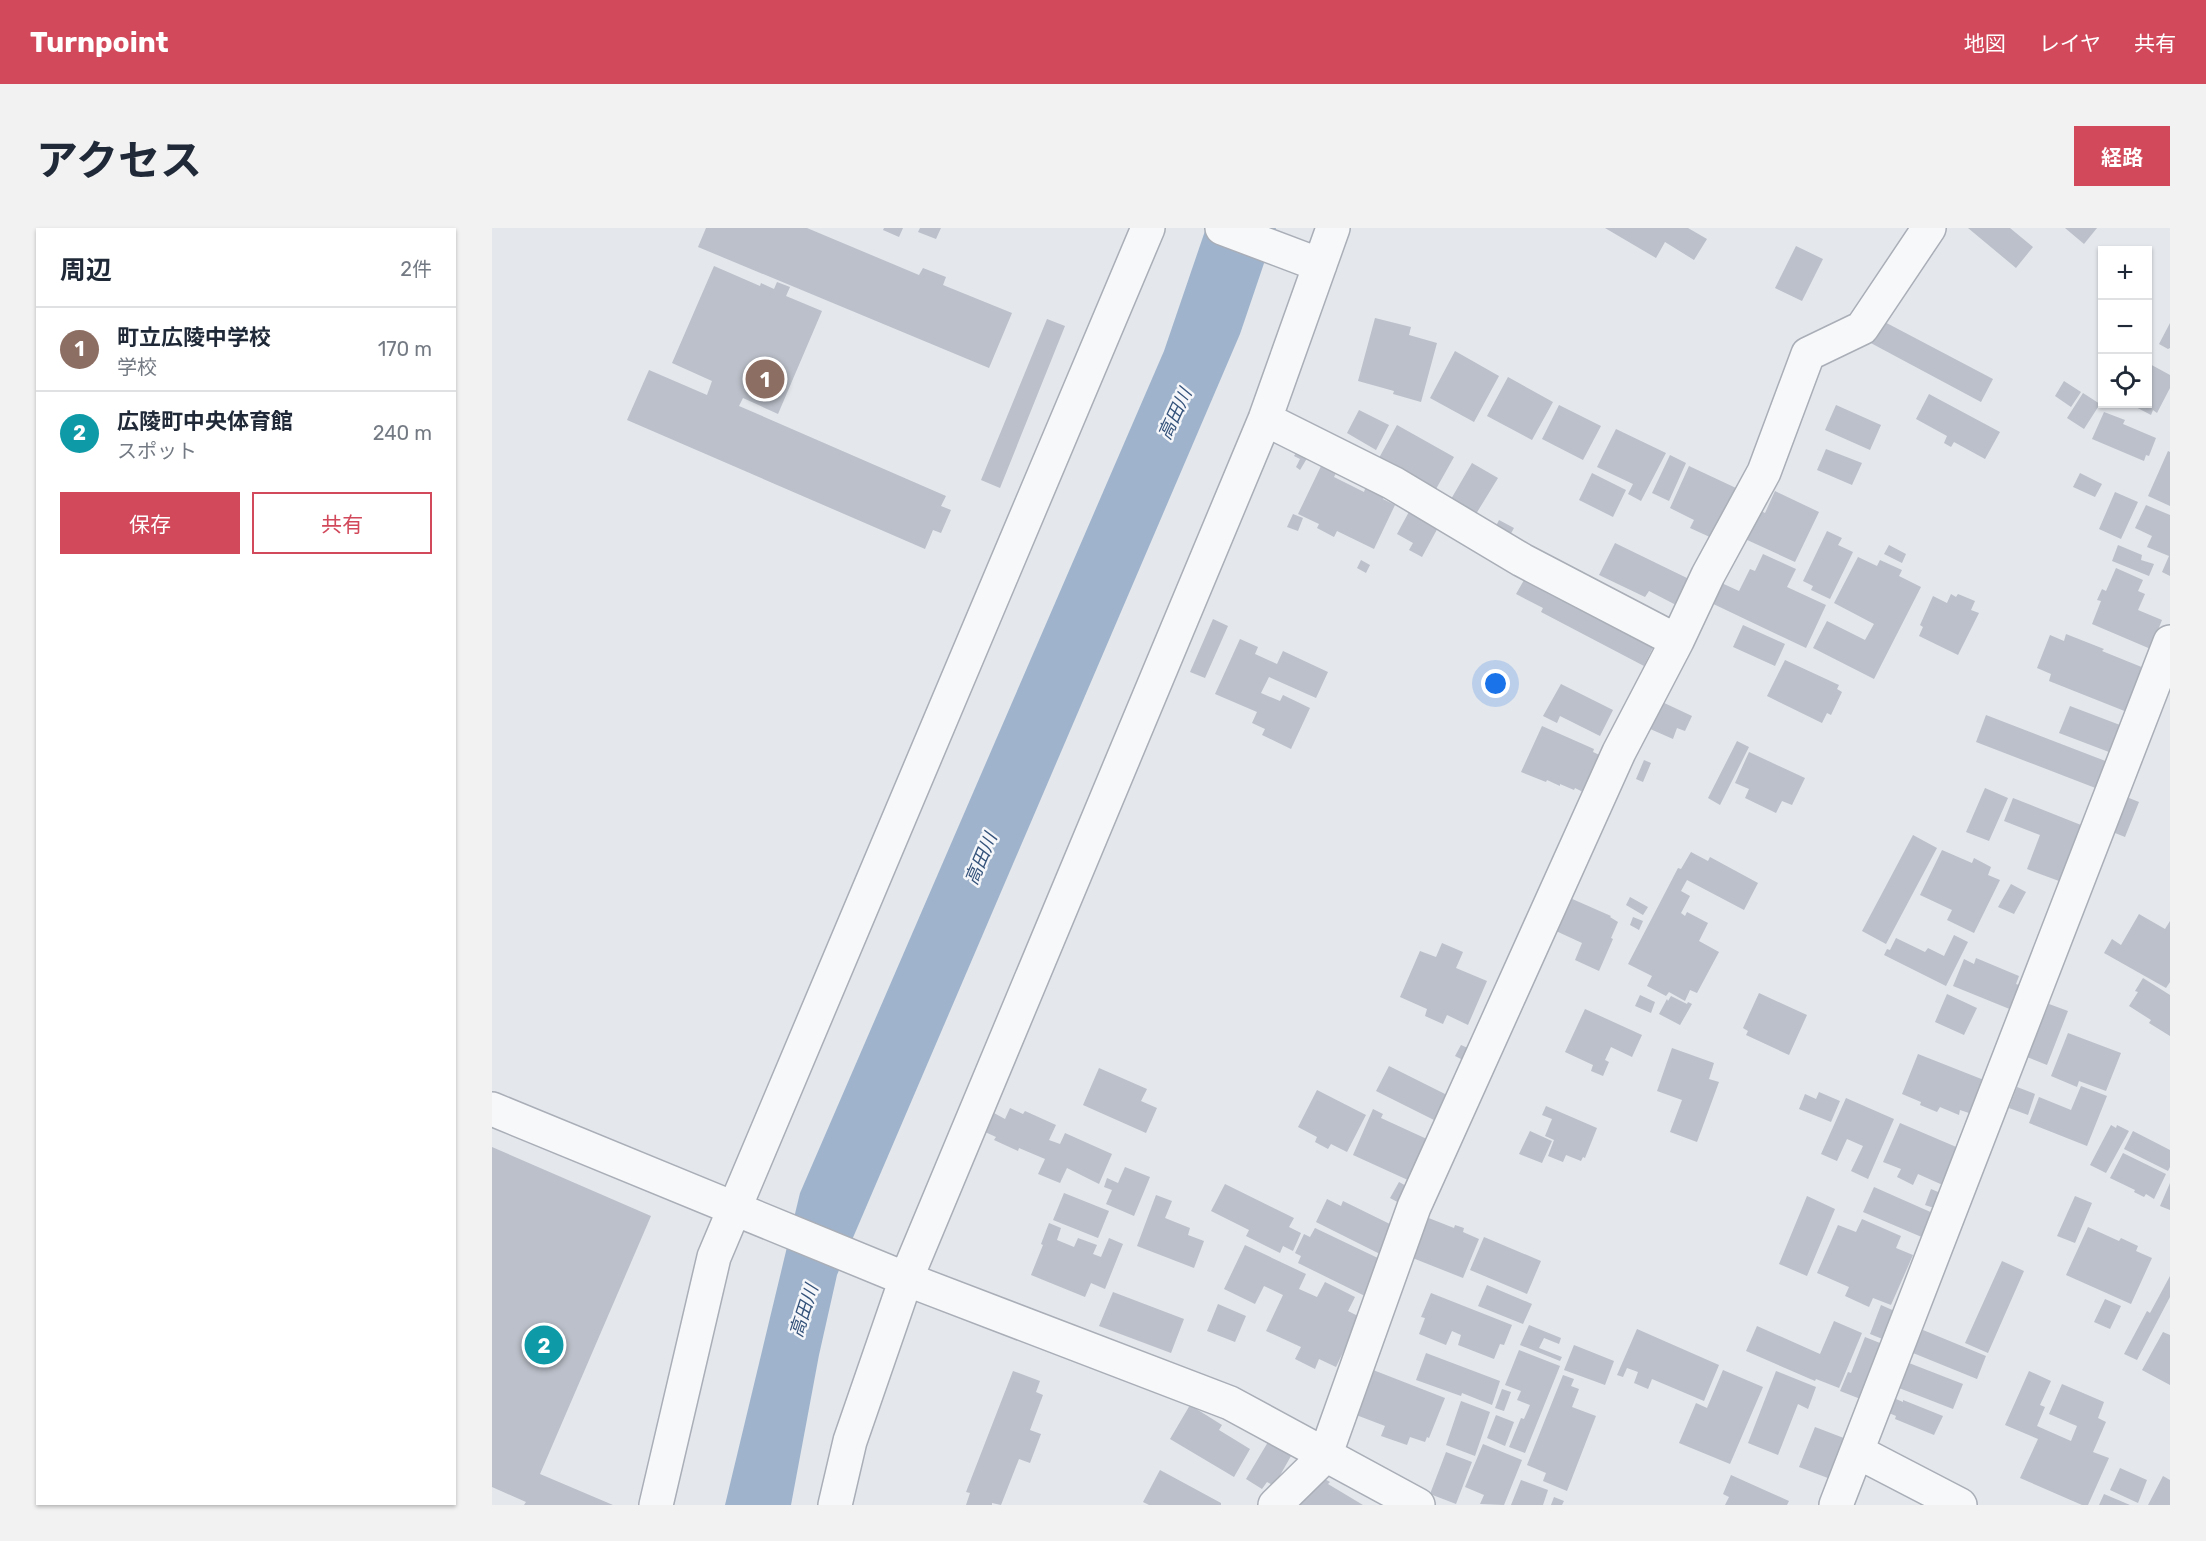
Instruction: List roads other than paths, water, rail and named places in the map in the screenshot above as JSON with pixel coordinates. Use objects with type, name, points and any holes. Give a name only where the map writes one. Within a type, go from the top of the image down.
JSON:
[{"type":"street","points":[[656,1505],[714,1257],[742,1211],[1148,228]]},
{"type":"street","points":[[1222,228],[1315,264]]},
{"type":"street","points":[[835,1505],[850,1441],[899,1277],[1265,419],[1315,264],[1333,228]]},
{"type":"street","points":[[1275,1505],[1326,1456],[1414,1207],[1618,752],[1677,641],[1708,574],[1764,472],[1808,354],[1862,328],[1929,228]]},
{"type":"street","points":[[1265,419],[1393,483],[1522,560],[1677,641]]},
{"type":"street","points":[[1836,1505],[2170,642]]},
{"type":"street","points":[[492,1109],[899,1277],[1230,1403],[1418,1505]]},
{"type":"street","points":[[1858,1452],[1960,1505]]},
{"type":"water","name":"高田川","points":[[1206,228],[1276,228],[1240,334],[837,1275],[819,1355],[791,1505],[725,1505],[800,1193],[1164,351]]},
{"type":"place","name":"町立広陵中学校","points":[[765,379]]},
{"type":"place","name":"広陵町中央体育館","points":[[544,1345]]}]
